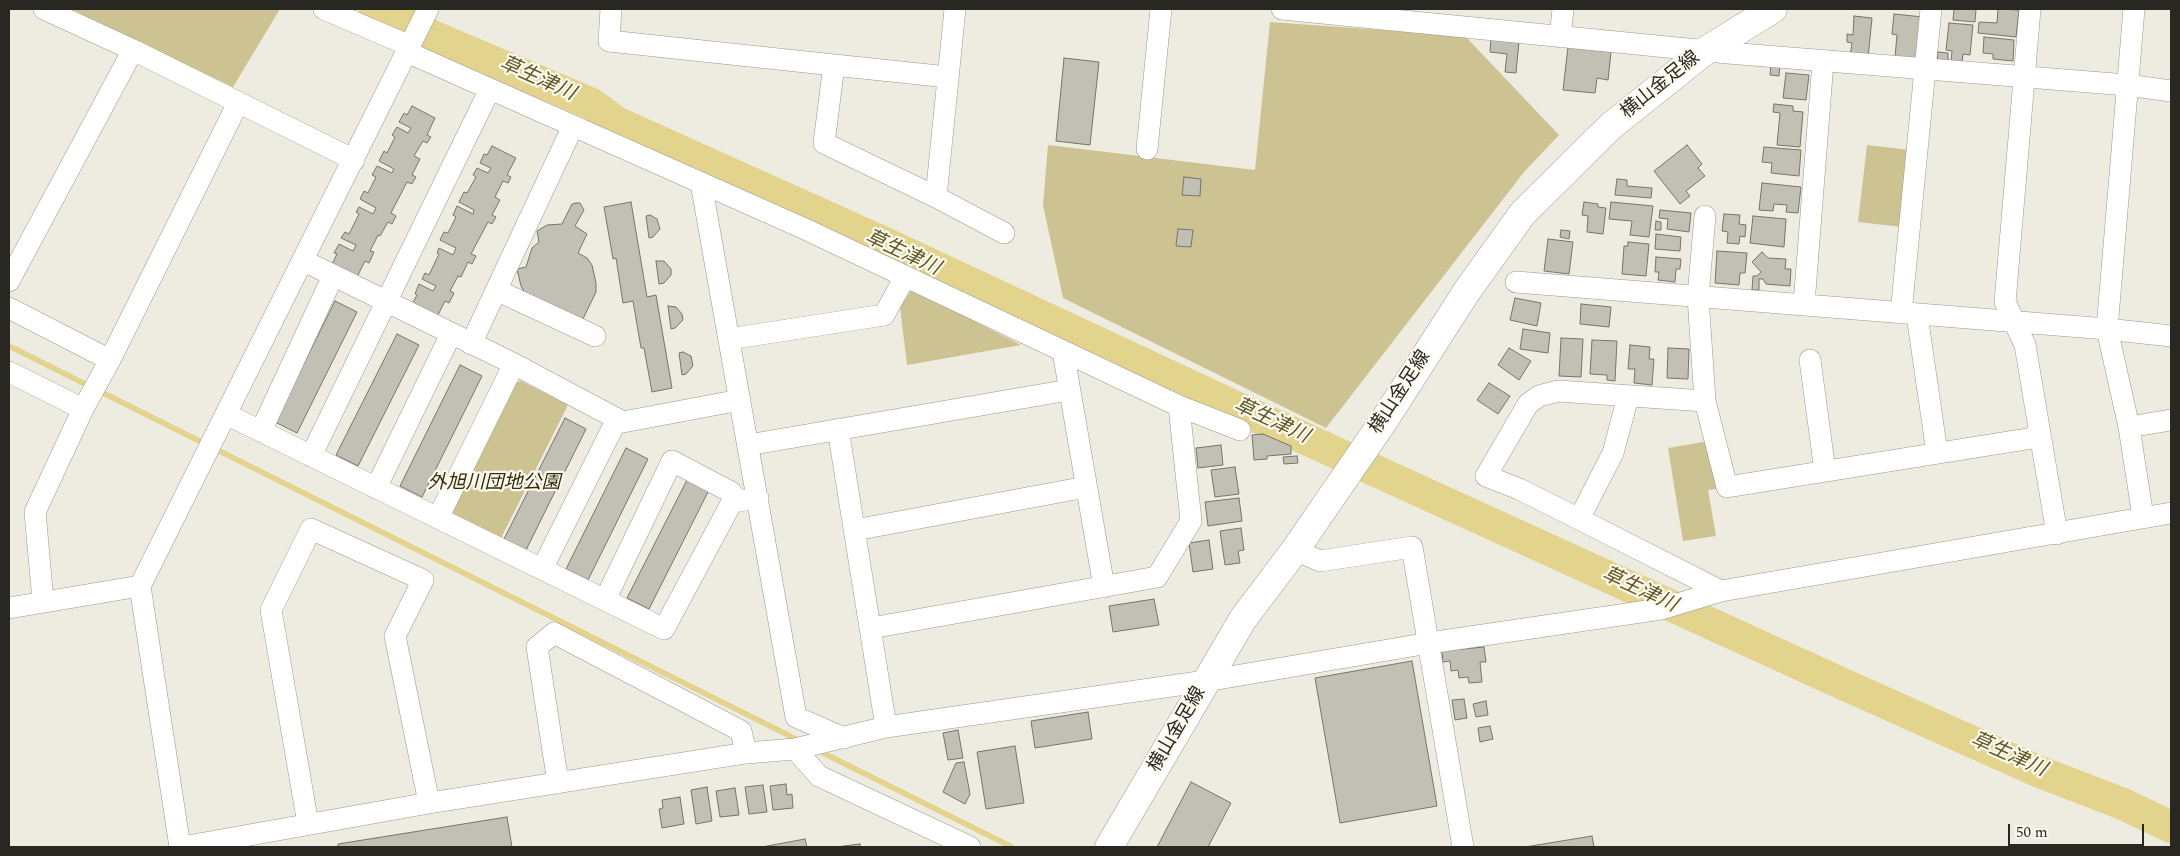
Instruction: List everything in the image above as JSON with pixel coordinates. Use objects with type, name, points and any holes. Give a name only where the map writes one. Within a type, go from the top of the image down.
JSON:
[{"type":"street","points":[[44,9],[133,50],[354,160]]},
{"type":"street","points":[[324,9],[409,47],[490,89],[905,277],[1179,406],[1240,430]]},
{"type":"street","points":[[428,9],[140,586],[181,847],[429,803],[746,752],[796,749],[886,727],[1206,681],[1429,643],[1661,609],[1720,592],[2171,513]]},
{"type":"street","points":[[611,9],[609,41],[948,77]]},
{"type":"street","points":[[936,197],[954,9]]},
{"type":"street","points":[[1147,149],[1160,9]]},
{"type":"street","points":[[1282,9],[1351,12],[1560,37],[1705,51],[2127,85],[2171,91]]},
{"type":"street","points":[[1560,37],[1563,9]]},
{"type":"street","name":"横山金足線","points":[[1109,847],[1243,619],[1295,550],[1385,419],[1467,291],[1523,213],[1611,126],[1705,51],[1773,9]]},
{"type":"street","points":[[1931,9],[1925,69],[1909,314],[1937,453]]},
{"type":"street","points":[[2030,9],[2005,302],[2024,345],[2057,534]]},
{"type":"street","points":[[2134,9],[2108,329],[2129,426],[2143,517]]},
{"type":"street","points":[[9,281],[133,50]]},
{"type":"street","points":[[1804,304],[1823,62]]},
{"type":"street","points":[[834,65],[824,143],[1004,232]]},
{"type":"street","points":[[311,456],[490,89]]},
{"type":"street","points":[[43,601],[35,512],[85,404],[105,369],[238,103]]},
{"type":"street","points":[[471,344],[573,126]]},
{"type":"street","points":[[700,183],[796,717],[834,740]]},
{"type":"street","points":[[1705,216],[1698,297],[1705,401],[1726,487],[2039,437]]},
{"type":"street","points":[[304,260],[514,364],[623,422],[740,400]]},
{"type":"street","points":[[261,431],[333,276]]},
{"type":"street","points":[[729,339],[884,315],[905,277]]},
{"type":"street","points":[[1516,282],[2013,321],[2171,336]]},
{"type":"street","points":[[496,290],[595,336]]},
{"type":"street","points":[[9,308],[105,369]]},
{"type":"street","points":[[376,488],[451,334]]},
{"type":"street","points":[[1063,350],[1104,587]]},
{"type":"street","points":[[1810,360],[1825,471]]},
{"type":"street","points":[[438,518],[514,364]]},
{"type":"street","points":[[9,372],[85,404]]},
{"type":"street","points":[[748,445],[1069,390]]},
{"type":"street","points":[[1705,401],[1558,391],[1539,396],[1528,404],[1486,476],[1519,489],[1720,592]]},
{"type":"street","points":[[1579,519],[1613,453],[1628,397]]},
{"type":"street","points":[[871,628],[1157,577],[1191,521],[1179,406]]},
{"type":"street","points":[[226,414],[664,629],[732,502],[758,498]]},
{"type":"street","points":[[542,569],[617,419]]},
{"type":"street","points":[[2129,426],[2171,420]]},
{"type":"street","points":[[838,429],[886,727]]},
{"type":"street","points":[[605,600],[672,461],[731,492],[737,501]]},
{"type":"street","points":[[855,530],[1086,487]]},
{"type":"street","points":[[308,824],[271,610],[311,529],[423,580],[395,636],[429,803]]},
{"type":"street","points":[[1295,550],[1320,561],[1412,546],[1463,847]]},
{"type":"street","points":[[9,608],[140,586]]},
{"type":"street","points":[[558,783],[537,647],[554,633],[741,731],[746,752]]},
{"type":"street","points":[[796,749],[819,776],[970,847]]},
{"type":"green space","points":[[71,9],[280,9],[233,87]]},
{"type":"green space","points":[[1270,22],[1465,36],[1559,135],[1524,172],[1326,428],[1063,298],[1043,205],[1048,145],[1255,170]]},
{"type":"green space","points":[[1867,145],[1910,150],[1902,227],[1858,222]]},
{"type":"green space","points":[[912,289],[1021,345],[907,365],[900,307]]},
{"type":"green space","name":"外旭川団地公園","points":[[521,381],[568,405],[500,540],[452,516],[450,506],[511,384]]},
{"type":"green space","points":[[1709,441],[1716,489],[1708,490],[1716,536],[1683,541],[1668,448]]},
{"type":"building","points":[[1954,9],[1976,9],[1975,22],[1953,20]]},
{"type":"building","points":[[1998,9],[2019,10],[2016,37],[1978,33],[1979,22],[1997,23]]},
{"type":"building","points":[[1894,14],[1923,17],[1918,59],[1895,57],[1897,35],[1892,34]]},
{"type":"building","points":[[1854,16],[1872,18],[1868,58],[1850,56],[1852,43],[1847,42],[1847,34],[1853,35]]},
{"type":"building","points":[[1949,23],[1973,25],[1970,55],[1963,54],[1962,63],[1951,62],[1952,51],[1946,50]]},
{"type":"building","points":[[1984,37],[2014,40],[2013,61],[1993,59],[1993,54],[1983,53]]},
{"type":"building","points":[[1491,38],[1519,41],[1516,73],[1505,72],[1507,54],[1490,52]]},
{"type":"building","points":[[1568,47],[1611,52],[1608,80],[1597,78],[1595,93],[1563,90]]},
{"type":"building","points":[[1938,52],[1948,53],[1948,61],[1937,60]]},
{"type":"building","points":[[1064,58],[1099,62],[1090,145],[1056,141]]},
{"type":"building","points":[[1771,63],[1780,64],[1779,76],[1770,75]]},
{"type":"building","points":[[1786,73],[1809,75],[1806,100],[1783,98]]},
{"type":"building","points":[[1774,104],[1793,106],[1793,111],[1803,112],[1800,147],[1777,145],[1780,113],[1773,112]]},
{"type":"building","points":[[412,106],[435,118],[427,135],[431,137],[427,143],[423,141],[414,156],[420,159],[412,175],[416,177],[412,184],[407,182],[391,213],[396,216],[392,224],[388,222],[380,236],[378,235],[370,251],[374,252],[369,263],[365,261],[357,277],[332,264],[337,254],[334,253],[339,244],[353,251],[356,245],[341,238],[345,232],[349,234],[359,214],[356,212],[359,207],[373,214],[376,208],[360,199],[364,191],[368,193],[376,177],[372,175],[377,166],[392,173],[394,169],[379,161],[384,151],[387,153],[395,137],[392,135],[397,127],[408,133],[411,128],[399,122],[404,113],[407,115]]},
{"type":"building","points":[[1687,145],[1702,164],[1698,168],[1705,176],[1686,191],[1690,196],[1680,204],[1654,171]]},
{"type":"building","points":[[492,146],[516,158],[507,175],[511,177],[508,183],[503,181],[495,197],[500,200],[492,215],[496,217],[492,224],[488,222],[471,254],[476,256],[472,264],[468,262],[461,277],[458,276],[450,291],[454,293],[449,303],[445,301],[437,317],[412,304],[417,295],[415,294],[419,284],[433,291],[436,286],[422,279],[425,273],[429,275],[439,254],[437,253],[439,248],[453,255],[456,248],[440,240],[444,232],[448,233],[456,217],[453,215],[457,206],[473,214],[474,210],[459,202],[464,192],[467,193],[476,177],[473,175],[477,168],[488,173],[491,168],[480,163],[484,154],[487,155]]},
{"type":"building","points":[[1764,147],[1801,150],[1799,176],[1771,173],[1772,163],[1762,162]]},
{"type":"building","points":[[1184,177],[1201,179],[1200,196],[1182,195]]},
{"type":"building","points":[[1617,179],[1627,180],[1627,186],[1652,188],[1651,198],[1615,195]]},
{"type":"building","points":[[1762,183],[1801,187],[1798,213],[1786,212],[1787,205],[1774,204],[1773,211],[1759,210]]},
{"type":"building","points":[[631,202],[647,297],[656,295],[672,388],[652,392],[644,348],[641,348],[633,301],[623,303],[616,258],[613,259],[604,207]]},
{"type":"building","points":[[1584,202],[1598,204],[1598,207],[1606,208],[1603,234],[1587,232],[1588,216],[1582,215]]},
{"type":"building","points":[[1611,202],[1653,206],[1649,237],[1630,235],[1632,221],[1609,219]]},
{"type":"building","points":[[580,203],[584,210],[575,226],[587,234],[578,253],[587,258],[592,265],[596,283],[596,292],[581,323],[526,295],[521,286],[517,269],[526,267],[532,248],[539,242],[537,231],[547,225],[562,224],[572,204]]},
{"type":"building","points":[[1660,210],[1691,213],[1689,232],[1667,229],[1668,219],[1659,218]]},
{"type":"building","points":[[1724,214],[1740,215],[1739,224],[1746,225],[1745,237],[1740,236],[1739,244],[1727,243],[1728,232],[1722,231]]},
{"type":"building","points":[[650,215],[657,219],[660,229],[653,237],[649,238],[646,216]]},
{"type":"building","points":[[1753,216],[1786,219],[1784,247],[1750,243]]},
{"type":"building","points":[[1656,221],[1661,222],[1661,230],[1655,230]]},
{"type":"building","points":[[1178,229],[1193,230],[1191,247],[1176,246]]},
{"type":"building","points":[[1561,230],[1570,231],[1569,239],[1560,237]]},
{"type":"building","points":[[1656,234],[1681,237],[1680,251],[1655,249]]},
{"type":"building","points":[[1548,239],[1573,242],[1569,274],[1544,271]]},
{"type":"building","points":[[1628,242],[1649,244],[1646,276],[1622,274],[1624,246],[1628,246]]},
{"type":"building","points":[[1717,251],[1747,253],[1745,273],[1740,273],[1739,285],[1715,283]]},
{"type":"building","points":[[1762,252],[1768,258],[1786,259],[1785,269],[1791,269],[1790,286],[1766,284],[1763,279],[1759,279],[1759,290],[1752,290],[1753,276],[1757,276],[1761,272],[1752,262]]},
{"type":"building","points":[[1656,257],[1681,259],[1680,269],[1676,269],[1675,282],[1658,280],[1659,272],[1655,272]]},
{"type":"building","points":[[656,261],[664,261],[671,269],[671,275],[664,283],[659,284]]},
{"type":"building","points":[[1515,298],[1541,303],[1537,326],[1510,320]]},
{"type":"building","points":[[335,301],[357,312],[297,433],[275,422]]},
{"type":"building","points":[[1581,304],[1611,307],[1609,327],[1580,324]]},
{"type":"building","points":[[668,306],[676,307],[682,314],[683,320],[675,328],[671,329]]},
{"type":"building","points":[[1523,329],[1550,333],[1548,353],[1520,349]]},
{"type":"building","points":[[397,334],[419,345],[358,466],[336,455]]},
{"type":"building","points":[[1561,338],[1583,339],[1581,377],[1559,376]]},
{"type":"building","points":[[1592,340],[1617,341],[1615,381],[1607,380],[1607,375],[1590,374]]},
{"type":"building","points":[[1630,345],[1650,347],[1649,359],[1654,359],[1652,385],[1634,383],[1635,369],[1628,369]]},
{"type":"building","points":[[1509,348],[1531,361],[1519,380],[1498,365]]},
{"type":"building","points":[[1668,348],[1689,349],[1688,379],[1667,378]]},
{"type":"building","points":[[683,352],[691,356],[693,366],[686,374],[682,375],[679,353]]},
{"type":"building","points":[[460,365],[482,376],[422,497],[400,486]]},
{"type":"building","points":[[1489,383],[1510,396],[1498,414],[1477,400]]},
{"type":"building","points":[[565,418],[586,429],[526,550],[504,539]]},
{"type":"building","points":[[1263,434],[1291,446],[1291,454],[1267,456],[1267,459],[1254,460],[1252,435]]},
{"type":"building","points":[[1221,445],[1223,465],[1198,468],[1196,448]]},
{"type":"building","points":[[626,448],[648,459],[588,580],[566,569]]},
{"type":"building","points":[[1297,456],[1298,463],[1284,464],[1283,457]]},
{"type":"building","points":[[1235,467],[1239,494],[1215,497],[1211,470]]},
{"type":"building","points":[[688,478],[710,488],[649,609],[627,598]]},
{"type":"building","points":[[1239,498],[1242,521],[1208,526],[1205,502]]},
{"type":"building","points":[[1241,528],[1244,550],[1238,551],[1240,563],[1225,565],[1220,531]]},
{"type":"building","points":[[1209,540],[1213,569],[1193,572],[1189,543]]},
{"type":"building","points":[[1154,599],[1159,625],[1113,632],[1109,606]]},
{"type":"building","points":[[1484,647],[1486,662],[1480,662],[1482,682],[1469,683],[1468,677],[1459,678],[1458,670],[1451,671],[1450,661],[1443,662],[1442,651]]},
{"type":"building","points":[[1412,661],[1437,806],[1340,823],[1315,678]]},
{"type":"building","points":[[1464,699],[1467,718],[1455,720],[1452,700]]},
{"type":"building","points":[[1486,701],[1488,715],[1476,717],[1473,704]]},
{"type":"building","points":[[1088,712],[1092,739],[1035,748],[1031,721]]},
{"type":"building","points":[[1490,726],[1493,739],[1480,742],[1478,728]]},
{"type":"building","points":[[958,730],[963,758],[948,760],[943,733]]},
{"type":"building","points":[[1015,746],[1024,803],[986,809],[977,752]]},
{"type":"building","points":[[964,762],[970,794],[965,804],[943,792],[956,763]]},
{"type":"building","points":[[1191,782],[1231,803],[1208,847],[1157,847]]},
{"type":"building","points":[[786,784],[787,795],[792,794],[793,808],[773,810],[770,786]]},
{"type":"building","points":[[763,785],[767,812],[749,814],[745,787]]},
{"type":"building","points":[[707,787],[712,821],[696,824],[691,790]]},
{"type":"building","points":[[735,788],[739,815],[720,817],[716,791]]},
{"type":"building","points":[[680,797],[684,824],[662,828],[659,809],[663,808],[662,800]]},
{"type":"building","points":[[507,817],[512,847],[338,847],[338,844]]},
{"type":"building","points":[[1592,836],[1594,847],[1525,847]]},
{"type":"building","points":[[805,839],[807,847],[762,847]]},
{"type":"building","points":[[860,844],[860,847],[836,847]]},
{"type":"waterway","name":"草生津川","points":[[375,9],[437,38],[592,104],[616,122],[885,243],[1240,409],[1843,684],[2035,770],[2123,804],[2171,827]]},
{"type":"waterway","points":[[9,346],[800,741]]},
{"type":"waterway","points":[[817,750],[1012,847]]}]
